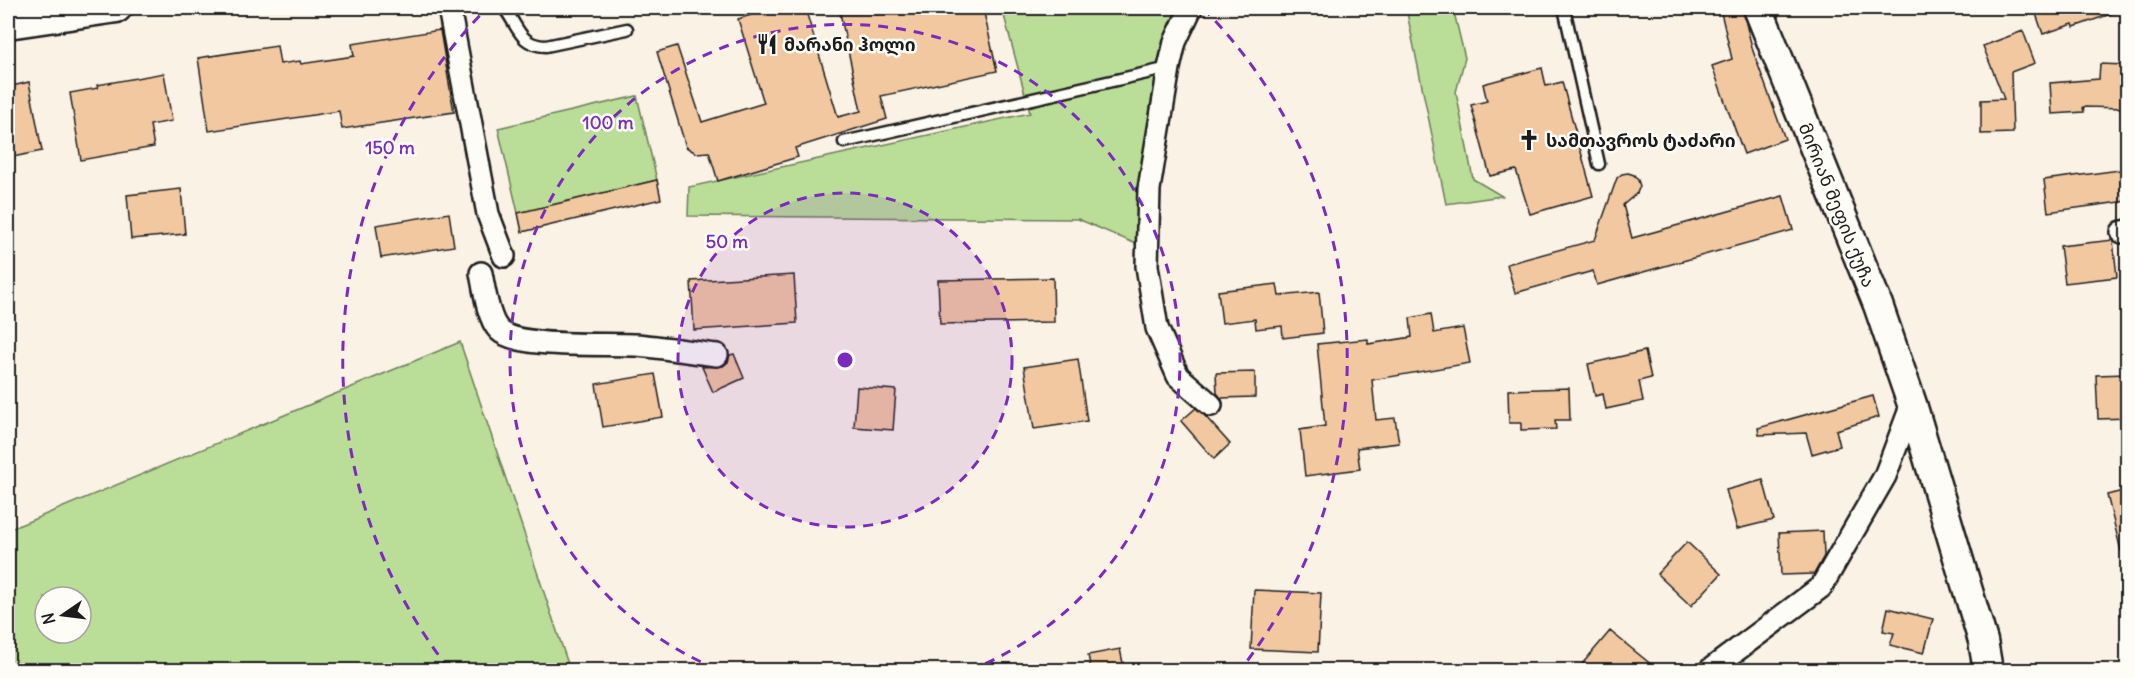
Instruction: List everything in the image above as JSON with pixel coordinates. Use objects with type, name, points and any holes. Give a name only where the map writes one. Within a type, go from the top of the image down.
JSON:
[{"type":"street","points":[[8,24],[117,8]]},
{"type":"street","points":[[449,8],[488,214],[504,256]]},
{"type":"street","points":[[1191,8],[1175,42],[1169,68],[1149,189],[1147,266],[1157,328],[1178,376],[1211,405]]},
{"type":"street","name":"მირიან მეფის ქუჩა","points":[[1758,8],[1878,305],[1912,404],[1983,641],[1988,670]]},
{"type":"street","points":[[481,273],[494,321],[497,328],[506,336],[547,343],[635,345],[717,356]]},
{"type":"street","points":[[1710,670],[1821,586],[1885,476],[1912,404]]},
{"type":"lane","points":[[504,8],[526,42],[535,45],[546,46],[627,29]]},
{"type":"lane","points":[[1564,8],[1599,164]]},
{"type":"lane","points":[[844,142],[1169,68]]},
{"type":"green space","points":[[1002,8],[1197,8],[1153,89],[1136,244],[1078,219],[688,216],[689,187],[1030,113]]},
{"type":"green space","points":[[1406,8],[1453,8],[1465,58],[1456,92],[1473,179],[1502,196],[1446,204]]},
{"type":"green space","points":[[637,96],[657,180],[518,213],[498,128]]},
{"type":"green space","points":[[460,342],[570,670],[8,670],[8,530]]},
{"type":"building","points":[[773,8],[805,8],[838,117],[861,111],[839,8],[983,8],[997,71],[881,96],[887,119],[795,148],[798,157],[718,181],[709,152],[696,153],[686,147],[657,52],[677,46],[702,122],[764,103],[738,19]]},
{"type":"building","points":[[1720,8],[1742,8],[1753,51],[1785,139],[1744,154],[1712,66],[1732,59]]},
{"type":"building","points":[[2034,8],[2122,8],[2122,10],[2074,27],[2073,24],[2043,34]]},
{"type":"building","points":[[440,30],[454,112],[342,129],[339,111],[209,131],[198,58],[277,46],[280,64],[300,61],[301,64],[354,56],[352,44]]},
{"type":"building","points":[[2023,31],[2035,63],[2011,72],[2013,133],[1981,134],[1981,100],[2004,99],[1983,46]]},
{"type":"building","points":[[2100,64],[2125,65],[2125,108],[2083,107],[2084,112],[2052,114],[2050,83],[2099,79]]},
{"type":"building","name":"სამთავროს ტაძარი","points":[[1542,68],[1546,86],[1562,82],[1593,196],[1530,214],[1516,170],[1490,176],[1471,105],[1487,101],[1483,84]]},
{"type":"building","points":[[164,73],[172,121],[150,125],[154,147],[81,160],[70,93],[98,88],[97,85]]},
{"type":"building","points":[[29,82],[42,151],[8,158],[8,87]]},
{"type":"building","points":[[2127,169],[2127,201],[2048,212],[2044,180]]},
{"type":"building","points":[[1628,173],[1634,175],[1640,186],[1637,193],[1623,205],[1632,238],[1783,196],[1793,230],[1597,285],[1593,271],[1515,293],[1507,264],[1595,240],[1617,178]]},
{"type":"building","points":[[657,180],[661,199],[522,232],[518,213]]},
{"type":"building","points":[[181,189],[185,234],[131,239],[127,195]]},
{"type":"building","points":[[449,213],[454,246],[381,258],[376,225]]},
{"type":"building","points":[[2113,240],[2117,277],[2065,283],[2060,246]]},
{"type":"building","points":[[794,275],[797,323],[694,330],[691,281]]},
{"type":"building","points":[[1053,278],[1054,322],[940,324],[938,280]]},
{"type":"building","points":[[1277,284],[1279,296],[1319,292],[1323,333],[1283,338],[1282,326],[1256,329],[1255,319],[1222,323],[1218,291]]},
{"type":"building","points":[[1431,314],[1434,333],[1463,328],[1470,363],[1372,380],[1376,420],[1395,418],[1399,443],[1357,448],[1360,469],[1305,476],[1300,430],[1325,426],[1317,344],[1368,339],[1368,344],[1412,337],[1410,318]]},
{"type":"building","points":[[1645,351],[1651,378],[1639,381],[1643,401],[1606,409],[1603,394],[1595,396],[1588,364]]},
{"type":"building","points":[[734,354],[744,378],[713,392],[702,367],[723,366],[728,362],[730,355]]},
{"type":"building","points":[[1078,359],[1087,421],[1034,429],[1024,367]]},
{"type":"building","points":[[1255,372],[1255,397],[1221,398],[1217,393],[1216,373]]},
{"type":"building","points":[[655,374],[663,417],[603,427],[596,384]]},
{"type":"building","points":[[2127,374],[2127,418],[2098,419],[2096,375]]},
{"type":"building","points":[[857,387],[896,390],[893,430],[854,427]]},
{"type":"building","points":[[1569,388],[1570,420],[1555,420],[1556,429],[1521,430],[1521,423],[1509,423],[1508,390]]},
{"type":"building","points":[[1873,396],[1879,417],[1836,430],[1840,446],[1812,454],[1806,433],[1759,435],[1758,428]]},
{"type":"building","points":[[1196,408],[1230,444],[1214,459],[1181,421]]},
{"type":"building","points":[[1763,480],[1774,520],[1737,529],[1726,490]]},
{"type":"building","points":[[2127,490],[2127,550],[2121,551],[2107,495]]},
{"type":"building","points":[[1823,531],[1824,556],[1814,574],[1781,575],[1779,533]]},
{"type":"building","points":[[1687,542],[1721,574],[1691,606],[1657,574]]},
{"type":"building","points":[[1254,590],[1321,593],[1318,652],[1251,649]]},
{"type":"building","points":[[1888,608],[1933,619],[1924,653],[1890,645],[1894,633],[1883,631]]},
{"type":"building","points":[[1610,631],[1658,670],[1577,670]]},
{"type":"building","points":[[1120,649],[1124,668],[1091,670],[1088,655]]},
{"type":"place","name":"მარანი ჰოლი","points":[[767,44]]},
{"type":"place","name":"სამთავროს ტაძარი","points":[[1529,140]]}]
